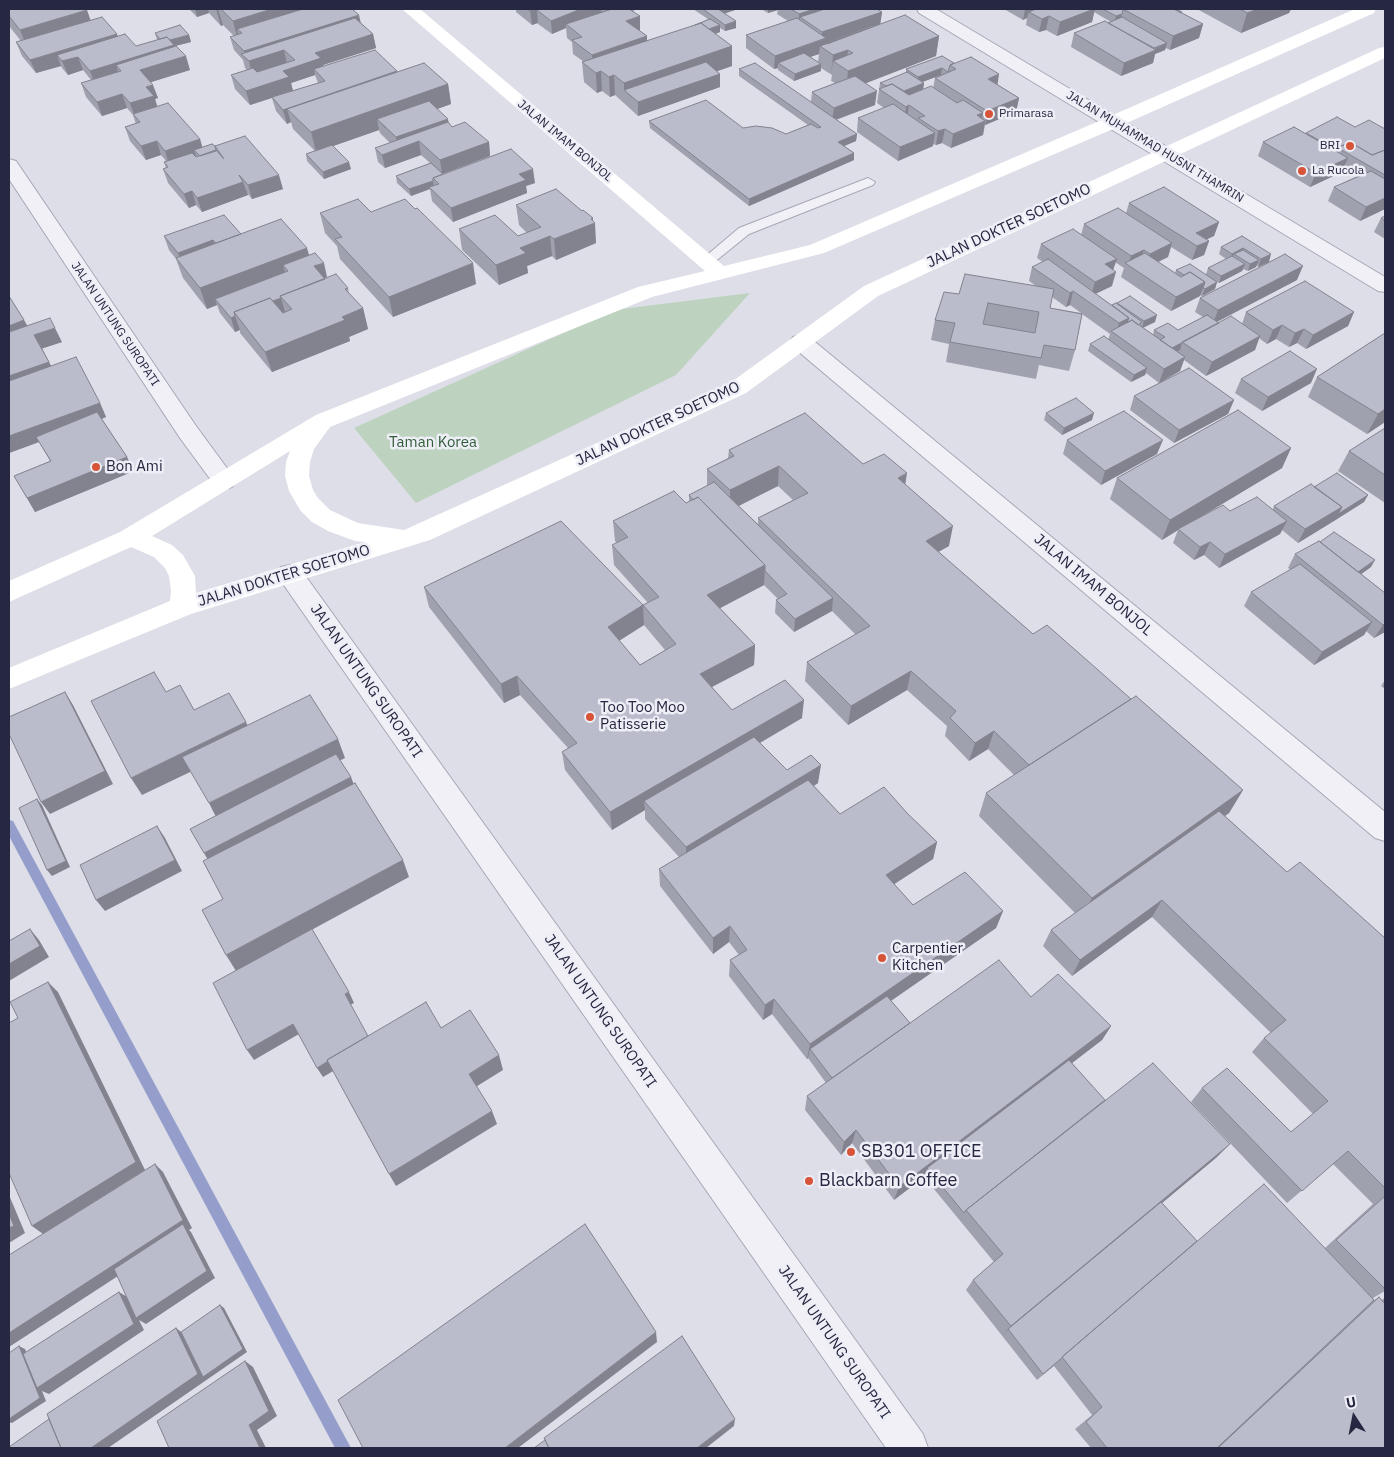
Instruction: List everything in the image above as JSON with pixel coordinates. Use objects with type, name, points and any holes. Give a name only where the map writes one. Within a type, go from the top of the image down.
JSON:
[{"type":"main road","name":"JALAN IMAM BONJOL","points":[[410,9],[713,267]]},
{"type":"main road","points":[[9,592],[129,538],[324,420],[645,292],[713,267],[817,249],[1113,122],[1368,9]]},
{"type":"main road","name":"JALAN DOKTER SOETOMO","points":[[9,679],[182,607],[421,534],[738,388],[871,291],[1385,52]]},
{"type":"main road","points":[[324,420],[302,447],[298,462],[297,476],[301,491],[309,504],[321,516],[355,532],[399,537],[421,534]]},
{"type":"main road","points":[[129,538],[147,543],[162,551],[174,562],[182,576],[184,591],[182,607]]},
{"type":"street","name":"JALAN MUHAMMAD HUSNI THAMRIN","points":[[925,9],[1385,286]]},
{"type":"street","name":"JALAN UNTUNG SUROPATI","points":[[9,165],[188,432],[224,481]]},
{"type":"street","name":"JALAN IMAM BONJOL","points":[[801,342],[1385,829]]},
{"type":"street","name":"JALAN UNTUNG SUROPATI","points":[[290,574],[910,1448]]},
{"type":"lane","points":[[713,267],[744,231],[868,182]]},
{"type":"green space","name":"Taman Korea","points":[[750,293],[676,375],[416,503],[354,428],[614,310]]},
{"type":"building","points":[[9,9],[87,10],[20,30],[9,16]]},
{"type":"building","points":[[221,9],[272,9],[233,21]]},
{"type":"building","points":[[303,9],[352,9],[359,15],[244,51],[230,37],[242,33],[237,29]]},
{"type":"building","points":[[581,9],[551,21],[537,10]]},
{"type":"building","points":[[612,9],[629,9],[640,16],[626,21],[647,36],[592,55],[572,40],[582,37],[566,24]]},
{"type":"building","points":[[703,9],[718,9],[736,21],[725,25]]},
{"type":"building","points":[[791,9],[814,9],[799,14]]},
{"type":"building","points":[[825,9],[877,9],[882,12],[822,32],[800,17]]},
{"type":"building","points":[[1036,9],[1094,9],[1060,22],[1049,16],[1042,19],[1029,12]]},
{"type":"building","points":[[1103,9],[1123,10],[1122,14],[1116,16]]},
{"type":"building","points":[[1123,9],[1174,9],[1203,24],[1173,36]]},
{"type":"building","points":[[1240,9],[1258,9],[1247,13]]},
{"type":"building","points":[[905,15],[939,36],[848,71],[833,61],[853,53],[848,50],[833,55],[820,46]]},
{"type":"building","points":[[102,17],[117,34],[30,60],[16,42]]},
{"type":"building","points":[[1122,17],[1167,43],[1154,48],[1108,23]]},
{"type":"building","points":[[355,18],[373,34],[315,53],[321,58],[283,71],[289,77],[246,91],[231,75],[253,68],[257,72],[295,60],[284,50],[249,61],[241,54]]},
{"type":"building","points":[[797,18],[826,38],[775,56],[746,35]]},
{"type":"building","points":[[710,19],[720,25],[709,29],[701,23],[695,25]]},
{"type":"building","points":[[1105,21],[1156,50],[1124,63],[1074,33]]},
{"type":"building","points":[[701,23],[732,46],[624,83],[614,75],[609,77],[601,71],[596,73],[582,62]]},
{"type":"building","points":[[180,25],[189,35],[170,40],[167,37],[160,39],[155,33]]},
{"type":"building","points":[[874,25],[875,26],[826,43]]},
{"type":"building","points":[[125,34],[136,46],[167,37],[174,45],[90,71],[78,57],[62,61],[57,55]]},
{"type":"building","points":[[176,46],[186,56],[140,70],[153,85],[146,87],[154,96],[130,103],[122,94],[97,102],[81,83],[121,71],[116,65]]},
{"type":"building","points":[[375,50],[397,71],[283,110],[272,97],[325,81],[314,69]]},
{"type":"building","points":[[804,53],[821,64],[795,74],[778,63]]},
{"type":"building","points":[[942,56],[954,63],[950,65],[948,72],[942,68],[918,77],[906,69]]},
{"type":"building","points":[[971,57],[999,74],[988,79],[1019,98],[987,111],[935,78],[956,69],[950,65]]},
{"type":"building","points":[[706,62],[720,74],[638,102],[624,90]]},
{"type":"building","points":[[424,63],[448,84],[311,132],[287,109]]},
{"type":"building","points":[[755,63],[857,134],[838,142],[854,153],[749,199],[649,121],[706,100],[743,128],[756,126],[772,128],[786,134],[811,124],[818,128],[821,127],[739,69]]},
{"type":"building","points":[[907,72],[924,83],[904,91],[892,84],[886,86],[880,83]]},
{"type":"building","points":[[855,76],[877,91],[834,108],[812,92]]},
{"type":"building","points":[[892,84],[909,95],[931,86],[957,103],[963,100],[983,113],[977,115],[985,121],[953,134],[945,129],[938,131],[918,118],[925,116],[909,105],[906,107],[879,89]]},
{"type":"building","points":[[429,101],[448,119],[396,137],[377,119]]},
{"type":"building","points":[[168,103],[200,139],[165,151],[157,141],[141,146],[125,127],[140,122],[133,114]]},
{"type":"building","points":[[893,104],[935,133],[900,147],[858,118]]},
{"type":"building","name":"BRI","points":[[1337,117],[1355,127],[1369,120],[1385,129],[1385,150],[1372,155],[1350,142],[1335,149],[1306,133]]},
{"type":"building","points":[[448,122],[452,127],[465,122],[489,142],[440,160],[419,141],[382,155],[375,148]]},
{"type":"building","points":[[1294,127],[1348,158],[1316,173],[1263,142]]},
{"type":"building","points":[[245,136],[279,175],[248,185],[239,175],[243,182],[197,198],[192,191],[184,194],[163,169],[168,167],[164,162],[192,153],[196,157],[216,150],[224,159],[215,146]]},
{"type":"building","points":[[1350,142],[1372,155],[1385,150],[1385,175],[1338,148]]},
{"type":"building","points":[[212,144],[215,146],[216,151],[200,156],[194,150]]},
{"type":"building","points":[[332,145],[349,162],[323,172],[306,154]]},
{"type":"building","points":[[511,149],[533,169],[519,174],[526,180],[451,208],[429,187],[439,184],[433,178]]},
{"type":"building","points":[[431,163],[443,174],[433,178],[433,181],[409,189],[396,176]]},
{"type":"building","points":[[1371,171],[1385,179],[1385,198],[1366,207],[1334,187]]},
{"type":"building","points":[[1164,187],[1219,222],[1196,233],[1209,241],[1197,246],[1129,203]]},
{"type":"building","points":[[556,189],[593,218],[591,219],[595,223],[554,239],[550,236],[520,248],[526,253],[496,265],[459,229],[495,215],[518,236],[541,227],[516,205]]},
{"type":"building","points":[[358,199],[371,212],[405,199],[415,209],[417,208],[473,263],[389,297],[335,239],[342,237],[320,213]]},
{"type":"building","points":[[1118,208],[1172,243],[1150,254],[1144,250],[1131,256],[1084,224]]},
{"type":"building","points":[[224,215],[241,234],[216,243],[213,240],[178,253],[164,236]]},
{"type":"building","points":[[281,219],[307,248],[200,288],[176,258]]},
{"type":"building","points":[[1073,229],[1117,259],[1105,264],[1116,272],[1095,282],[1041,244]]},
{"type":"building","points":[[1242,236],[1271,254],[1261,259],[1243,248],[1232,254],[1221,247]]},
{"type":"building","points":[[1243,250],[1259,260],[1250,264],[1234,254]]},
{"type":"building","points":[[315,253],[324,263],[314,266],[325,279],[280,296],[281,298],[273,301],[270,298],[234,312],[235,316],[231,318],[215,299],[288,271],[283,265]]},
{"type":"building","points":[[1145,253],[1181,277],[1190,272],[1205,282],[1176,297],[1125,263]]},
{"type":"building","points":[[1285,254],[1303,266],[1218,310],[1200,298]]},
{"type":"building","points":[[1232,256],[1245,264],[1221,276],[1208,268]]},
{"type":"building","points":[[1048,259],[1129,318],[1119,323],[1073,291],[1070,293],[1032,267]]},
{"type":"building","points":[[1190,264],[1217,282],[1205,289],[1203,288],[1205,282],[1190,272],[1184,275],[1176,270]]},
{"type":"building","points":[[336,274],[348,288],[345,289],[363,308],[342,317],[345,320],[265,352],[234,312],[270,298],[283,313],[292,309],[280,296]]},
{"type":"building","points":[[965,274],[1054,289],[1050,308],[1082,314],[1075,350],[1044,345],[1041,358],[950,342],[955,323],[935,320],[944,292],[959,294]],"holes":[[[988,303],[1039,312],[1035,333],[983,324]]]},
{"type":"building","points":[[1305,281],[1354,312],[1313,335],[1304,329],[1295,333],[1282,325],[1273,330],[1246,312]]},
{"type":"building","points":[[9,296],[24,320],[9,326]]},
{"type":"building","points":[[1130,296],[1157,315],[1144,321],[1117,303]]},
{"type":"building","points":[[1116,303],[1142,322],[1138,325],[1132,320],[1127,323],[1129,318],[1112,305]]},
{"type":"building","points":[[1207,315],[1219,323],[1172,348],[1160,340],[1165,337],[1154,330],[1168,323],[1178,330]]},
{"type":"building","points":[[1231,316],[1260,336],[1212,362],[1182,342]]},
{"type":"building","points":[[50,318],[55,328],[34,335],[49,362],[9,376],[9,332]]},
{"type":"building","points":[[1132,320],[1185,357],[1164,369],[1111,331]]},
{"type":"building","points":[[1385,333],[1385,409],[1378,414],[1317,377]]},
{"type":"building","points":[[1104,336],[1147,368],[1134,375],[1090,344]]},
{"type":"building","points":[[1290,351],[1317,369],[1268,397],[1241,379]]},
{"type":"building","points":[[76,357],[100,403],[9,436],[9,381]]},
{"type":"building","points":[[1189,368],[1234,400],[1179,430],[1134,396]]},
{"type":"building","points":[[1076,398],[1094,413],[1064,428],[1046,413]]},
{"type":"building","points":[[1238,410],[1291,448],[1170,520],[1117,478]]},
{"type":"building","points":[[1124,411],[1163,440],[1105,471],[1067,440]]},
{"type":"building","points":[[97,412],[127,457],[27,498],[14,476],[51,461],[36,437]]},
{"type":"building","points":[[805,413],[863,464],[884,454],[907,473],[898,478],[953,526],[926,541],[1033,634],[1047,625],[1131,699],[1029,765],[994,731],[975,743],[950,718],[956,711],[911,671],[851,706],[807,662],[870,626],[758,518],[808,493],[779,466],[730,490],[707,469],[734,456],[729,450]]},
{"type":"building","points":[[1385,428],[1385,475],[1349,451]]},
{"type":"building","points":[[1337,473],[1368,495],[1338,514],[1342,507],[1314,487]]},
{"type":"building","points":[[714,482],[833,598],[795,619],[776,600],[787,594],[765,571],[765,565],[698,497],[693,500],[689,495]]},
{"type":"building","points":[[1311,484],[1342,507],[1305,529],[1274,506]]},
{"type":"building","points":[[674,491],[686,503],[698,497],[765,565],[707,595],[755,645],[700,674],[732,710],[785,680],[804,700],[610,812],[562,752],[577,743],[517,676],[501,684],[424,587],[561,521],[643,605],[659,597],[612,545],[628,537],[613,521]],"holes":[[[643,605],[676,644],[640,665],[608,627]]]},
{"type":"building","points":[[1257,497],[1287,521],[1225,554],[1210,542],[1200,547],[1178,529],[1223,505],[1230,511]]},
{"type":"building","points":[[1334,532],[1375,560],[1358,572],[1320,542]]},
{"type":"building","points":[[1319,541],[1385,593],[1385,623],[1383,625],[1295,554]]},
{"type":"building","points":[[1300,564],[1372,622],[1322,652],[1251,592]]},
{"type":"building","points":[[154,672],[166,692],[180,685],[194,710],[229,693],[246,722],[131,778],[91,701]]},
{"type":"building","points":[[65,692],[105,771],[41,802],[9,734],[9,717]]},
{"type":"building","points":[[310,695],[338,739],[209,803],[182,757]]},
{"type":"building","points":[[1136,696],[1243,790],[1092,898],[986,793]]},
{"type":"building","points":[[754,737],[787,770],[811,755],[821,765],[686,847],[644,801]]},
{"type":"building","points":[[336,754],[351,777],[204,853],[190,829]]},
{"type":"building","points":[[808,780],[840,814],[884,787],[937,842],[886,875],[913,905],[965,872],[1003,911],[810,1044],[774,999],[765,1005],[730,960],[747,950],[730,926],[713,938],[659,869]]},
{"type":"building","points":[[355,783],[403,860],[226,955],[202,910],[223,899],[203,861]]},
{"type":"building","points":[[37,799],[66,861],[47,870],[19,808]]},
{"type":"building","points":[[1219,811],[1287,872],[1300,862],[1385,938],[1385,1188],[1348,1151],[1302,1191],[1202,1088],[1227,1068],[1291,1132],[1328,1101],[1264,1038],[1286,1020],[1162,900],[1080,960],[1051,930]]},
{"type":"building","points":[[157,826],[175,860],[96,900],[80,865]]},
{"type":"building","points":[[30,929],[40,946],[9,964],[9,941]]},
{"type":"building","points":[[312,929],[349,992],[345,994],[368,1036],[317,1068],[293,1024],[247,1050],[213,983]]},
{"type":"building","points":[[999,960],[1031,997],[1058,974],[1111,1026],[899,1187],[856,1130],[844,1142],[807,1096]]},
{"type":"building","points":[[48,982],[136,1162],[32,1226],[9,1173],[9,1023],[18,1018],[10,1002]]},
{"type":"building","points":[[887,996],[910,1023],[832,1078],[810,1049]]},
{"type":"building","points":[[426,1002],[441,1028],[470,1010],[499,1055],[469,1074],[492,1111],[389,1174],[327,1060]]},
{"type":"building","points":[[1069,1060],[1105,1100],[964,1213],[927,1168]]},
{"type":"building","points":[[1153,1063],[1230,1144],[1011,1326],[973,1280],[1003,1254],[966,1210]]},
{"type":"building","points":[[155,1164],[183,1220],[9,1333],[9,1255]]},
{"type":"building","points":[[1264,1184],[1374,1300],[1217,1448],[1107,1448],[1086,1422],[1102,1407],[1062,1357]]},
{"type":"building","points":[[1385,1196],[1385,1289],[1336,1240]]},
{"type":"building","points":[[1161,1202],[1197,1241],[1043,1374],[1008,1329]]},
{"type":"building","points":[[9,1214],[14,1226],[9,1228]]},
{"type":"building","points":[[183,1224],[207,1271],[136,1318],[114,1269]]},
{"type":"building","points":[[585,1224],[656,1332],[505,1448],[363,1448],[338,1400]]},
{"type":"building","points":[[119,1292],[134,1324],[37,1388],[23,1354]]},
{"type":"building","points":[[1379,1297],[1385,1304],[1385,1448],[1218,1448]]},
{"type":"building","points":[[220,1305],[243,1349],[203,1377],[181,1332]]},
{"type":"building","points":[[176,1328],[198,1374],[91,1448],[61,1448],[47,1414]]},
{"type":"building","points":[[682,1336],[735,1419],[697,1448],[549,1448],[544,1438]]},
{"type":"building","points":[[19,1346],[40,1398],[9,1419],[9,1353]]},
{"type":"building","points":[[245,1361],[269,1411],[249,1425],[260,1448],[169,1448],[157,1421]]},
{"type":"building","points":[[49,1419],[61,1448],[9,1448],[9,1447]]},
{"type":"building","points":[[545,1440],[549,1448],[534,1448]]},
{"type":"waterway","points":[[9,825],[343,1448]]},
{"type":"place","name":"Primarasa","points":[[989,114]]},
{"type":"place","name":"BRI","points":[[1350,146]]},
{"type":"place","name":"La Rucola","points":[[1302,171]]},
{"type":"place","name":"Bon Ami","points":[[96,467]]},
{"type":"place","name":"Too Too Moo Patisserie","points":[[590,717]]},
{"type":"place","name":"Carpentier Kitchen","points":[[882,958]]},
{"type":"place","name":"SB301 OFFICE","points":[[851,1152]]},
{"type":"place","name":"Blackbarn Coffee","points":[[809,1181]]}]
